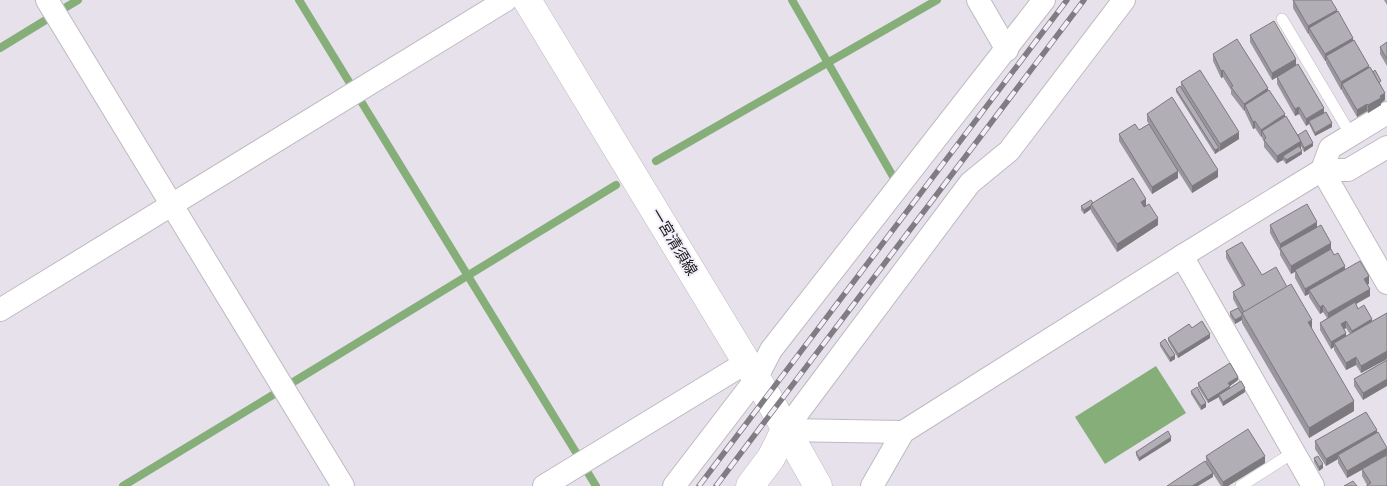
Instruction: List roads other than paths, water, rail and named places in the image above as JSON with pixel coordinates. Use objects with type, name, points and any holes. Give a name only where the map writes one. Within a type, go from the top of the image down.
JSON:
[{"type":"main road","name":"一宮清須線","points":[[527,0],[751,370],[818,486]]},
{"type":"main road","points":[[750,486],[771,458],[785,430]]},
{"type":"street","points":[[47,0],[344,486]]},
{"type":"street","points":[[0,310],[506,0]]},
{"type":"street","points":[[978,0],[1007,50]]},
{"type":"street","points":[[674,486],[751,370],[771,350],[1007,50],[1044,0]]},
{"type":"street","points":[[785,430],[970,183],[1009,151],[1124,0]]},
{"type":"street","points":[[1387,113],[1330,148],[1322,170],[1387,283]]},
{"type":"street","points":[[872,486],[903,432],[1322,170],[1348,170],[1387,146]]},
{"type":"street","points":[[1182,256],[1313,486]]},
{"type":"street","points":[[544,486],[751,370]]},
{"type":"street","points":[[785,430],[903,432]]},
{"type":"lane","points":[[1282,19],[1351,135]]},
{"type":"lane","points":[[1241,486],[1294,452]]},
{"type":"waterway","points":[[63,9],[78,0]]},
{"type":"waterway","points":[[299,0],[351,85]]},
{"type":"waterway","points":[[792,0],[895,180]]},
{"type":"waterway","points":[[656,161],[937,0]]},
{"type":"waterway","points":[[0,48],[49,18]]},
{"type":"waterway","points":[[359,98],[577,454]]},
{"type":"waterway","points":[[290,384],[616,185]]},
{"type":"waterway","points":[[123,486],[276,393]]},
{"type":"waterway","points":[[585,468],[596,486]]},
{"type":"railway","points":[[699,486],[1067,0]]},
{"type":"railway","points":[[716,486],[1084,0]]}]
